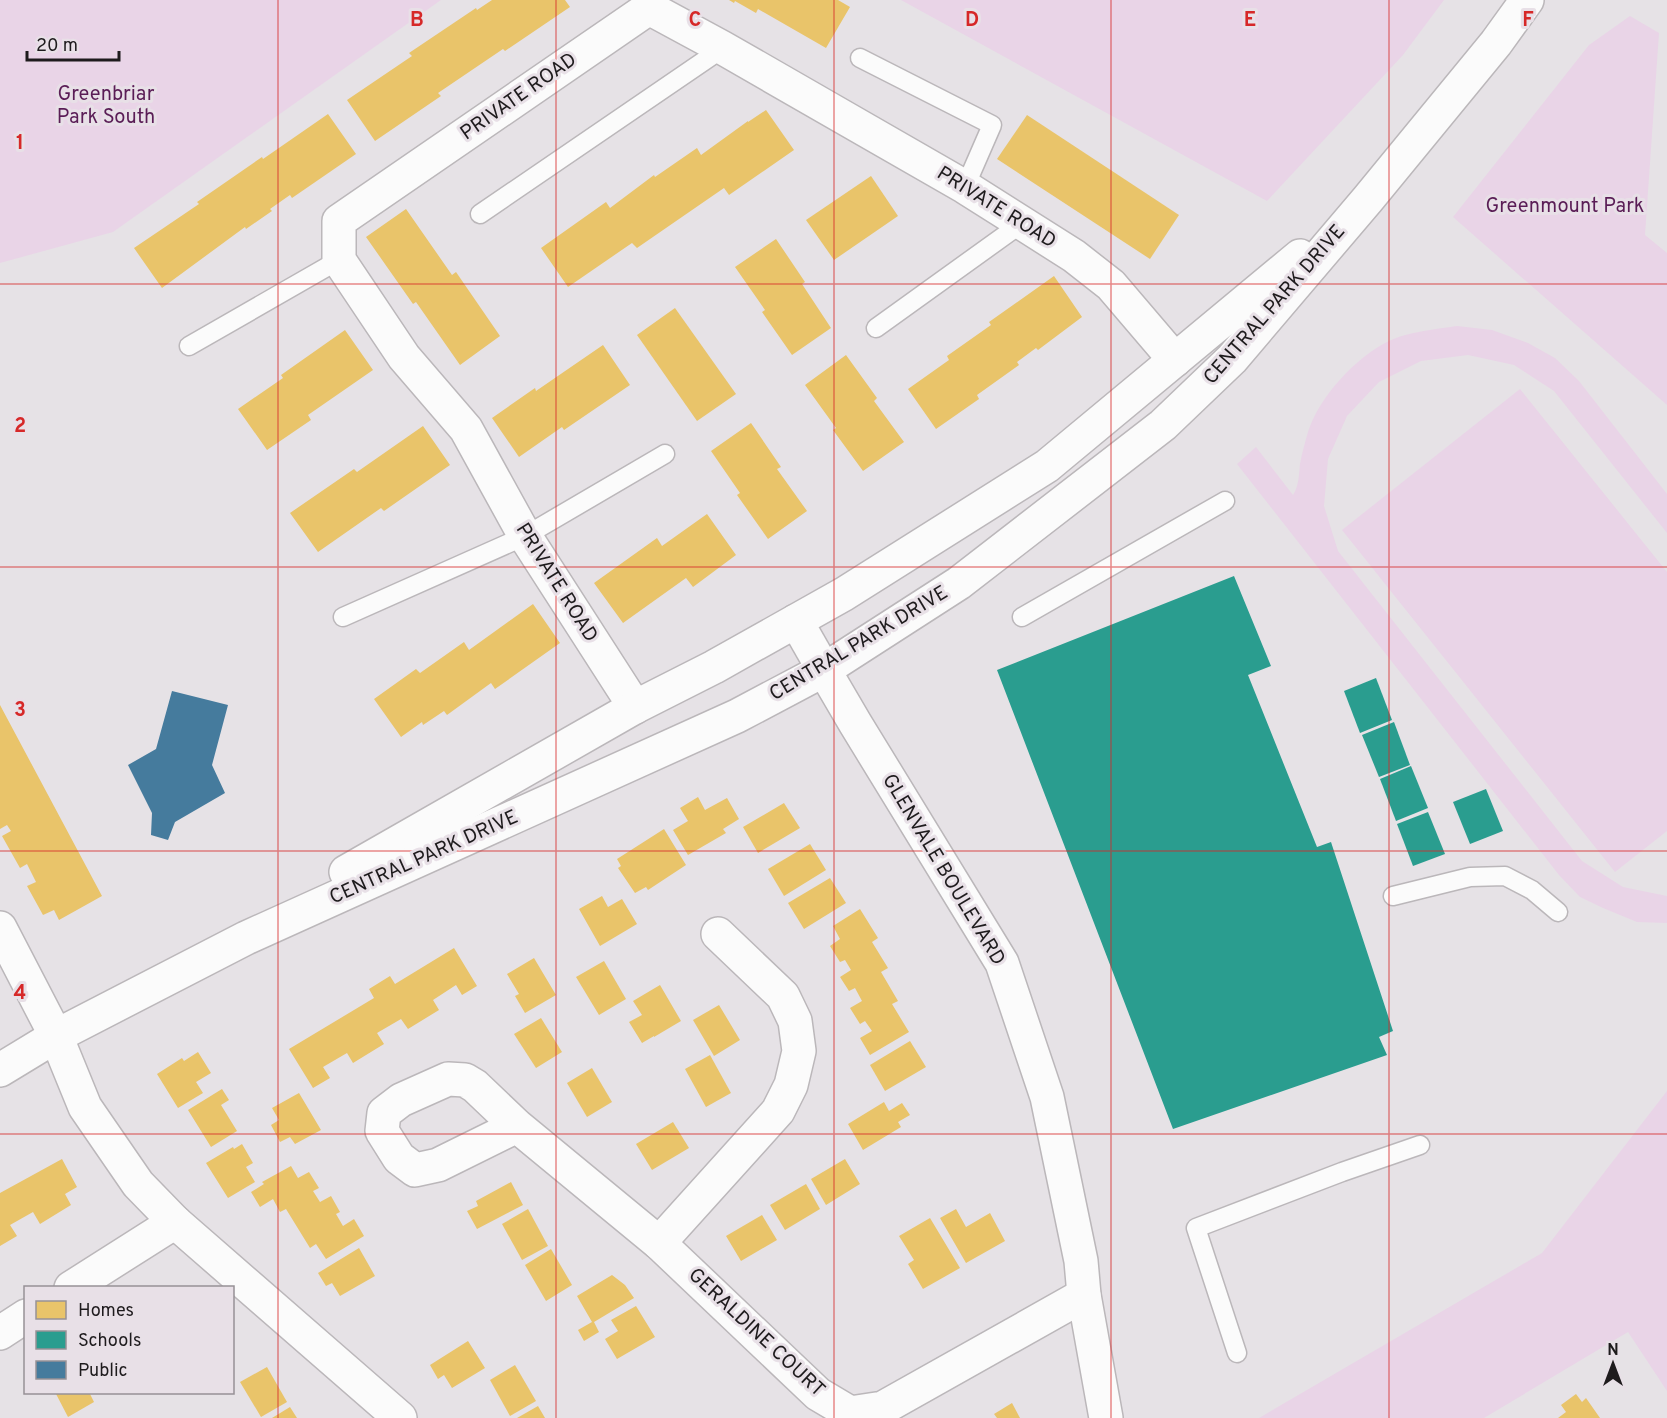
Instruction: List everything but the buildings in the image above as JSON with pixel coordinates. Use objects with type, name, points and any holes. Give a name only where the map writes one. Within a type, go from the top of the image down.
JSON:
[{"type":"street","name":"CENTRAL PARK DRIVE","points":[[0,1070],[56,1036],[246,938],[737,716],[825,670],[959,583],[1163,425],[1232,359],[1368,199],[1496,43],[1527,0]]},
{"type":"street","name":"PRIVATE ROAD","points":[[635,707],[525,536],[466,429],[404,357],[339,261],[339,221],[649,8],[965,187],[1074,256],[1111,285],[1174,360]]},
{"type":"street","name":"CENTRAL PARK DRIVE","points":[[246,938],[324,885],[635,707],[714,667],[863,583],[1047,466],[1368,199]]},
{"type":"street","name":"GLENVALE BOULEVARD","points":[[796,621],[855,723],[1002,963],[1047,1097],[1080,1262],[1106,1418]]},
{"type":"street","points":[[0,928],[56,1036],[85,1107],[138,1185],[175,1222],[400,1418]]},
{"type":"street","points":[[659,1243],[778,1111],[791,1085],[799,1051],[795,1021],[783,996],[718,934]]},
{"type":"street","name":"GERALDINE COURT","points":[[517,1126],[659,1243],[818,1394],[850,1413],[882,1408],[1084,1295]]},
{"type":"street","points":[[73,1286],[175,1222]]},
{"type":"street","points":[[0,1333],[24,1318]]},
{"type":"lane","points":[[480,214],[723,48]]},
{"type":"lane","points":[[861,58],[992,125],[965,187]]},
{"type":"lane","points":[[876,328],[1022,223]]},
{"type":"lane","points":[[189,346],[339,261]]},
{"type":"lane","points":[[343,617],[525,536],[665,454]]},
{"type":"lane","points":[[1022,617],[1225,501]]},
{"type":"lane","points":[[1394,896],[1470,877],[1505,876],[1532,890],[1558,912]]},
{"type":"lane","points":[[1237,1353],[1196,1228],[1420,1145]]},
{"type":"green space","name":"Greenbriar Park South","points":[[0,0],[441,0],[113,232],[0,263]]},
{"type":"green space","points":[[901,0],[1444,0],[1403,55],[1267,201]]},
{"type":"green space","name":"Greenmount Park","points":[[1630,16],[1659,33],[1645,235],[1667,253],[1667,405],[1453,217],[1589,45]]},
{"type":"green space","points":[[1457,326],[1492,330],[1528,343],[1555,358],[1579,381],[1667,494],[1667,533],[1554,391],[1514,365],[1468,355],[1421,361],[1379,382],[1347,416],[1328,459],[1324,506],[1338,551],[1582,861],[1623,887],[1667,896],[1667,923],[1637,922],[1603,908],[1580,897],[1559,875],[1237,464],[1256,447],[1293,495],[1298,484],[1300,464],[1313,419],[1340,379],[1364,357],[1389,341],[1413,333]]},
{"type":"green space","points":[[1520,389],[1667,572],[1667,831],[1615,872],[1342,530]]},
{"type":"green space","points":[[1667,1091],[1667,1391],[1628,1332],[1484,1418],[1259,1418],[1542,1253]]}]
